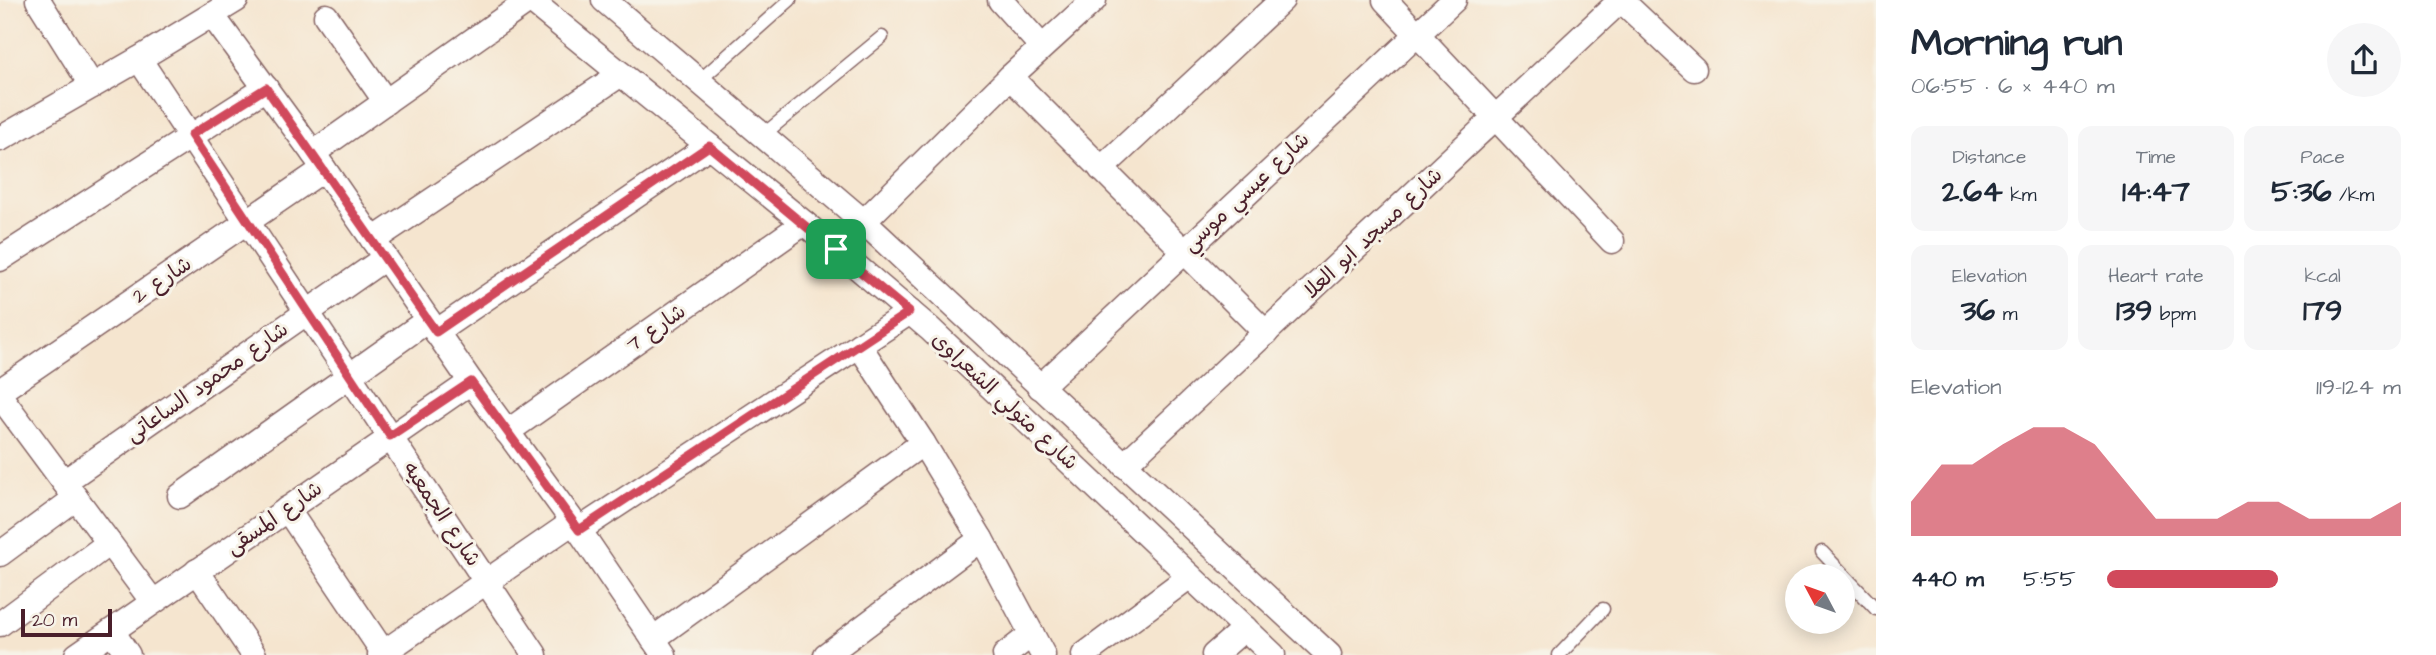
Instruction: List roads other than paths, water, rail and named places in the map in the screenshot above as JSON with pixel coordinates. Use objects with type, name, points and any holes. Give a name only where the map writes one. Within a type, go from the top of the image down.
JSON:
[{"type":"street","points":[[37,0],[92,86]]},
{"type":"street","points":[[0,139],[236,0]]},
{"type":"street","name":"شارع متولي الشعراوى","points":[[530,0],[836,249],[909,312],[1273,655]]},
{"type":"street","name":"شارع 2","points":[[0,393],[247,221],[386,102],[530,0]]},
{"type":"street","points":[[1000,0],[1042,47]]},
{"type":"street","points":[[836,249],[1010,77],[1094,0]]},
{"type":"street","points":[[1101,169],[1282,0]]},
{"type":"street","points":[[1385,0],[1612,241]]},
{"type":"street","name":"شارع عيسي موسي","points":[[1040,387],[1454,0]]},
{"type":"street","points":[[1621,0],[1695,69]]},
{"type":"street","name":"شارع مسجد ابو العلا","points":[[1124,465],[1621,0]]},
{"type":"street","name":"شارع متولي الشعراوى","points":[[607,1],[864,222],[1329,655]]},
{"type":"street","points":[[212,15],[576,526],[658,647],[923,443]]},
{"type":"street","points":[[326,16],[386,102]]},
{"type":"street","name":"شارع الجمعيه","points":[[139,59],[536,655]]},
{"type":"street","name":"شارع محمود الساعاتى","points":[[0,554],[70,490],[307,312],[379,249],[621,74]]},
{"type":"street","points":[[1010,77],[1266,333]]},
{"type":"street","points":[[0,258],[266,88]]},
{"type":"street","points":[[180,496],[350,376],[432,326],[709,146]]},
{"type":"street","name":"شارع 7","points":[[507,432],[804,223]]},
{"type":"street","points":[[287,509],[383,654],[486,580],[576,526],[909,312]]},
{"type":"street","points":[[859,345],[981,539],[1038,645],[1005,655]]},
{"type":"street","name":"شارع المسقى","points":[[77,655],[471,382]]},
{"type":"street","points":[[0,393],[9,427],[70,490],[153,602]]},
{"type":"street","points":[[826,655],[981,539]]},
{"type":"street","points":[[0,624],[109,543]]},
{"type":"street","points":[[197,571],[254,655]]},
{"type":"street","points":[[1084,655],[1190,576]]},
{"type":"street","points":[[1214,655],[1245,628]]},
{"type":"street","points":[[112,631],[128,655]]},
{"type":"lane","points":[[699,81],[787,1]]},
{"type":"lane","points":[[763,135],[882,37]]},
{"type":"lane","points":[[1822,552],[1876,609]]},
{"type":"lane","points":[[1559,655],[1603,609]]}]
